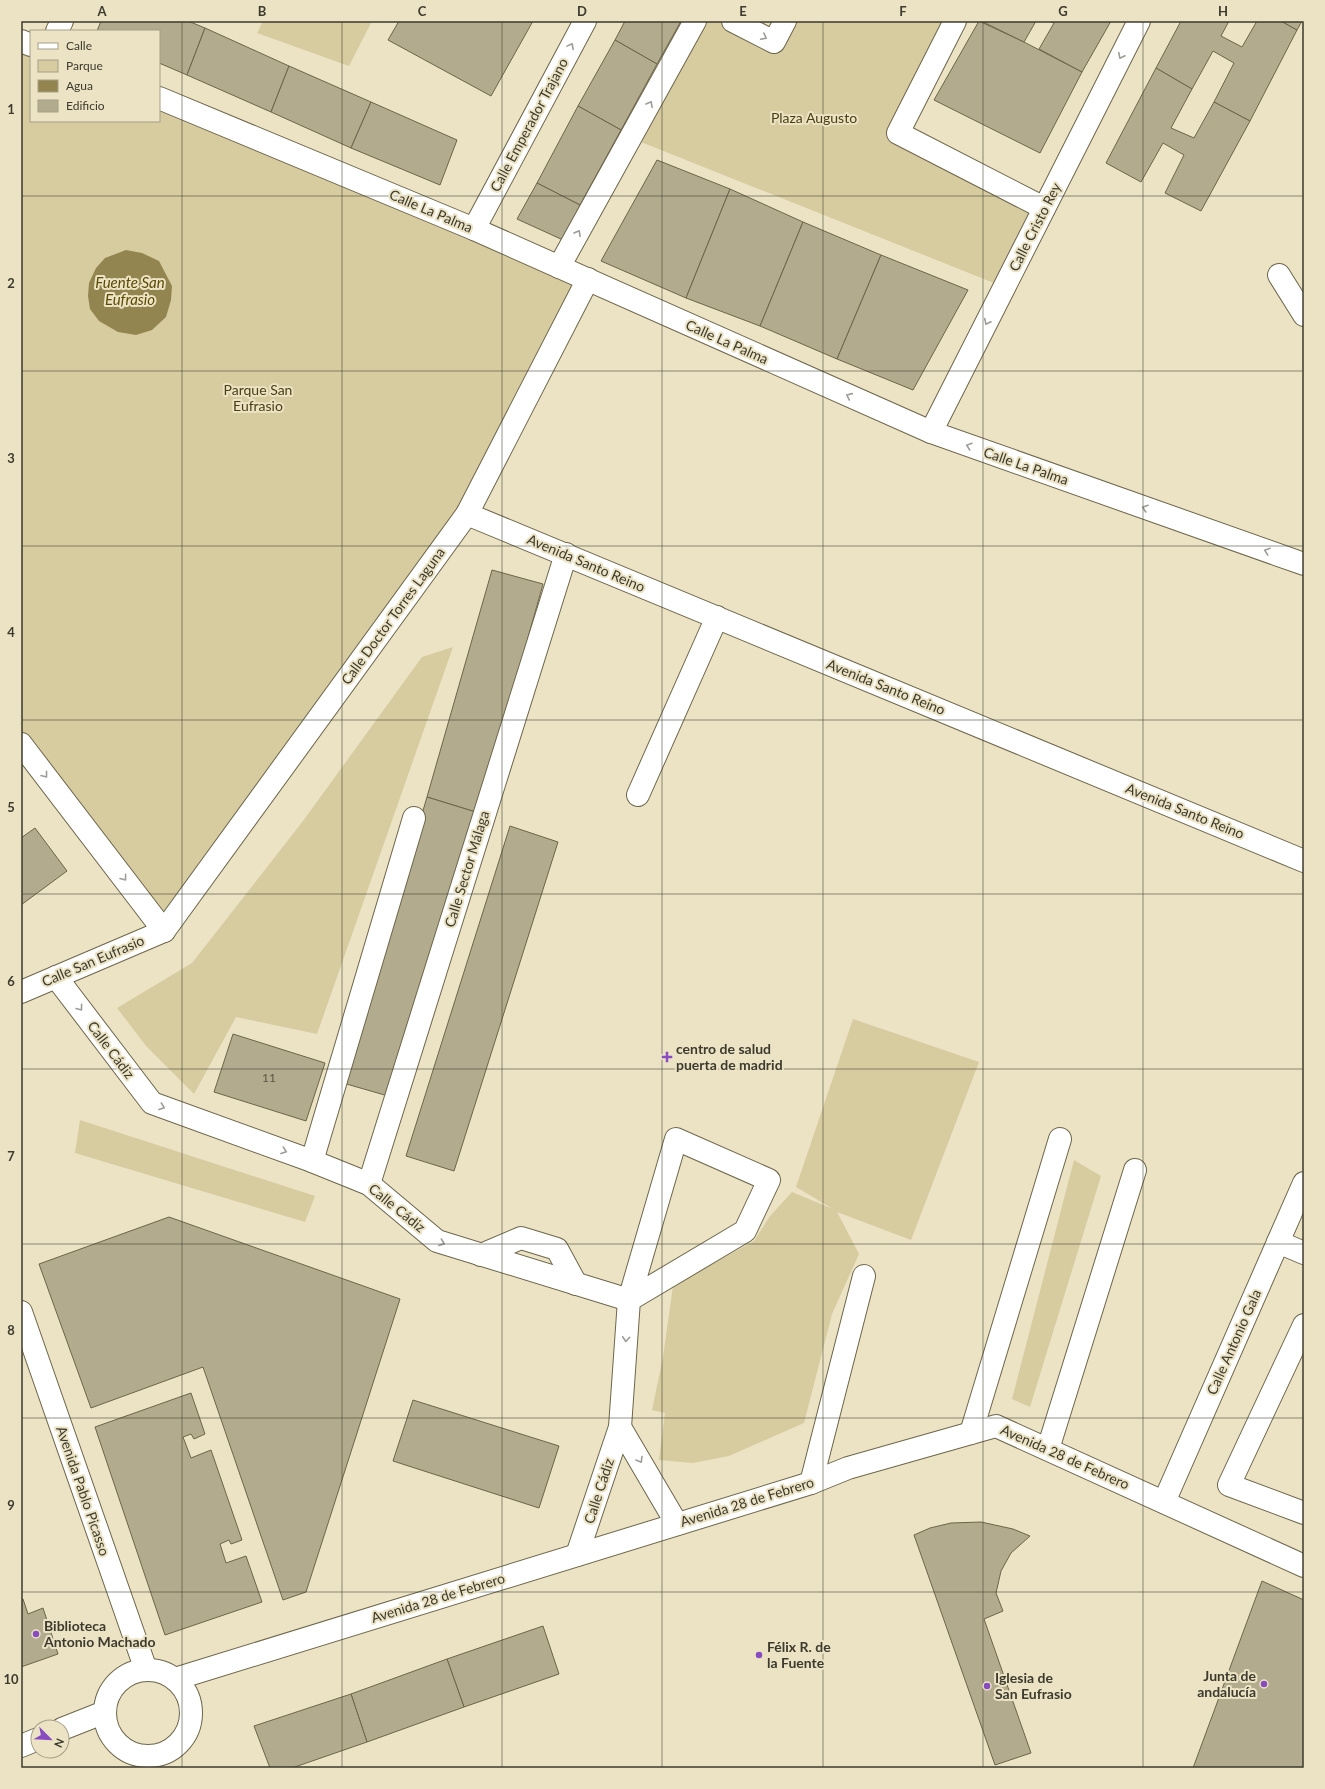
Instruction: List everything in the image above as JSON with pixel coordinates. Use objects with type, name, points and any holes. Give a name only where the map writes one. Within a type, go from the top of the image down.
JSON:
[{"type":"street","points":[[58,30],[62,21]]},
{"type":"street","name":"Calle Emperador Trajano","points":[[474,229],[585,21]]},
{"type":"street","points":[[559,267],[695,21]]},
{"type":"street","points":[[733,21],[774,42],[785,21]]},
{"type":"street","points":[[956,21],[898,133],[1044,208]]},
{"type":"street","name":"Calle Cristo Rey","points":[[931,432],[1139,21]]},
{"type":"street","name":"Calle La Palma","points":[[160,98],[474,229],[931,432],[1304,564]]},
{"type":"street","points":[[1279,275],[1304,315]]},
{"type":"street","name":"Calle Doctor Torres Laguna","points":[[164,931],[467,514],[588,279]]},
{"type":"street","name":"Avenida Santo Reino","points":[[467,514],[1304,861]]},
{"type":"street","name":"Calle Sector Málaga","points":[[369,1184],[566,554]]},
{"type":"street","points":[[638,795],[717,618]]},
{"type":"street","points":[[21,744],[164,931]]},
{"type":"street","points":[[312,1161],[414,818]]},
{"type":"street","name":"Calle San Eufrasio","points":[[21,992],[164,931]]},
{"type":"street","name":"Calle Cádiz","points":[[56,977],[152,1103],[312,1161],[369,1184],[437,1242],[629,1300],[620,1427],[577,1555]]},
{"type":"street","points":[[676,1138],[769,1180],[745,1232],[629,1300],[676,1138]]},
{"type":"street","points":[[971,1433],[1060,1139]]},
{"type":"street","points":[[1048,1449],[1135,1170]]},
{"type":"street","name":"Calle Antonio Gala","points":[[1164,1502],[1304,1183]]},
{"type":"street","points":[[1278,1242],[1304,1253]]},
{"type":"street","points":[[811,1483],[864,1276]]},
{"type":"street","name":"Avenida Pablo Picasso","points":[[21,1312],[147,1660]]},
{"type":"street","points":[[1304,1325],[1229,1485],[1304,1513]]},
{"type":"street","name":"Avenida 28 de Febrero","points":[[175,1679],[811,1483],[848,1468],[996,1426],[1304,1566]]},
{"type":"street","name":"Calle Cádiz","points":[[620,1427],[677,1524]]},
{"type":"street","points":[[147,1660],[156,1671],[175,1679],[184,1689],[190,1701],[192,1715],[189,1728],[183,1740],[173,1749],[163,1762],[134,1755],[122,1748],[112,1738],[106,1726],[104,1712],[107,1699],[113,1688],[122,1679],[147,1660]]},
{"type":"street","points":[[70,1726],[104,1712]]},
{"type":"green space","points":[[263,21],[372,21],[349,66],[257,33]]},
{"type":"green space","name":"Plaza Augusto","points":[[695,21],[733,21],[774,42],[785,21],[955,21],[898,133],[1044,208],[1004,287],[631,138]]},
{"type":"green space","name":"Parque San Eufrasio","points":[[21,41],[30,45],[30,122],[160,122],[160,99],[588,279],[467,514],[164,931],[21,744]]},
{"type":"green space","points":[[453,647],[317,1034],[236,1017],[194,1094],[147,1047],[117,1008],[192,963],[303,821],[422,657]]},
{"type":"green space","points":[[853,1019],[979,1062],[911,1240],[837,1212],[859,1254],[832,1314],[804,1423],[729,1456],[693,1463],[659,1460],[665,1413],[652,1410],[663,1357],[673,1286],[754,1241],[770,1216],[792,1192],[833,1209],[796,1187]]},
{"type":"green space","points":[[80,1120],[315,1196],[305,1222],[75,1153]]},
{"type":"green space","points":[[1074,1160],[1101,1176],[1030,1407],[1012,1399]]},
{"type":"water","name":"Fuente San Eufrasio","points":[[126,250],[142,253],[159,261],[172,286],[171,300],[166,317],[152,330],[136,335],[118,332],[99,321],[90,309],[88,296],[89,283],[96,268],[105,258]]},
{"type":"building","points":[[101,21],[188,21],[205,28],[187,75],[160,63],[160,30],[97,30]]},
{"type":"building","points":[[399,21],[533,21],[491,96],[388,40]]},
{"type":"building","points":[[625,21],[681,21],[657,64],[615,40]]},
{"type":"building","points":[[979,21],[1082,72],[1040,153],[934,100]]},
{"type":"building","points":[[981,21],[1036,21],[1024,42]]},
{"type":"building","points":[[1049,21],[1111,21],[1082,72],[1039,49],[1054,23]]},
{"type":"building","points":[[1181,21],[1229,21],[1221,36],[1242,47],[1257,21],[1281,21],[1297,30],[1250,121],[1214,102],[1234,63],[1213,51],[1192,89],[1156,68]]},
{"type":"building","points":[[1281,21],[1302,21],[1297,30]]},
{"type":"building","points":[[205,28],[289,66],[271,112],[187,75]]},
{"type":"building","points":[[615,40],[657,64],[621,130],[578,106]]},
{"type":"building","points":[[289,66],[371,102],[351,148],[271,112]]},
{"type":"building","points":[[1156,68],[1192,89],[1171,128],[1194,138],[1214,102],[1250,121],[1201,211],[1165,193],[1184,155],[1163,143],[1141,182],[1106,163]]},
{"type":"building","points":[[371,102],[457,140],[440,185],[351,148]]},
{"type":"building","points":[[578,106],[621,130],[580,205],[537,183]]},
{"type":"building","points":[[657,160],[730,189],[686,298],[601,261]]},
{"type":"building","points":[[537,183],[580,205],[563,240],[517,219]]},
{"type":"building","points":[[730,189],[803,222],[760,326],[686,298]]},
{"type":"building","points":[[803,222],[881,255],[837,359],[760,326]]},
{"type":"building","points":[[881,255],[968,290],[913,390],[837,359]]},
{"type":"building","points":[[492,570],[543,584],[479,813],[427,797]]},
{"type":"building","points":[[427,797],[479,813],[395,1098],[343,1083]]},
{"type":"building","points":[[510,826],[558,842],[454,1171],[406,1156]]},
{"type":"building","points":[[35,828],[67,871],[21,905],[21,838]]},
{"type":"building","points":[[233,1034],[325,1063],[306,1121],[214,1092]]},
{"type":"building","points":[[169,1217],[400,1299],[306,1592],[283,1600],[203,1367],[91,1408],[39,1264]]},
{"type":"building","points":[[191,1393],[205,1434],[194,1439],[191,1434],[183,1437],[191,1458],[211,1450],[242,1540],[231,1544],[229,1540],[220,1544],[226,1563],[246,1556],[262,1602],[165,1635],[95,1427]]},
{"type":"building","points":[[413,1400],[559,1446],[539,1508],[393,1461]]},
{"type":"building","name":"Iglesia de San Eufrasio","points":[[981,1522],[1013,1529],[1030,1536],[1011,1553],[1001,1571],[996,1593],[1003,1611],[984,1619],[1031,1753],[995,1765],[914,1535],[930,1528],[951,1523]]},
{"type":"building","name":"Junta de andalucía","points":[[1262,1581],[1304,1600],[1304,1768],[1193,1768]]},
{"type":"building","name":"Biblioteca Antonio Machado","points":[[23,1599],[28,1614],[43,1608],[58,1654],[21,1667],[21,1600]]},
{"type":"building","points":[[543,1626],[559,1674],[464,1707],[447,1659]]},
{"type":"building","points":[[447,1659],[464,1707],[367,1742],[351,1694]]},
{"type":"building","points":[[351,1694],[367,1742],[292,1768],[270,1768],[254,1726]]},
{"type":"place","name":"centro de salud puerta de madrid","points":[[667,1057]]},
{"type":"place","name":"Biblioteca Antonio Machado","points":[[36,1634]]},
{"type":"place","name":"Félix R. de la Fuente","points":[[759,1655]]},
{"type":"place","name":"Junta de andalucía","points":[[1264,1684]]},
{"type":"place","name":"Iglesia de San Eufrasio","points":[[987,1686]]}]
